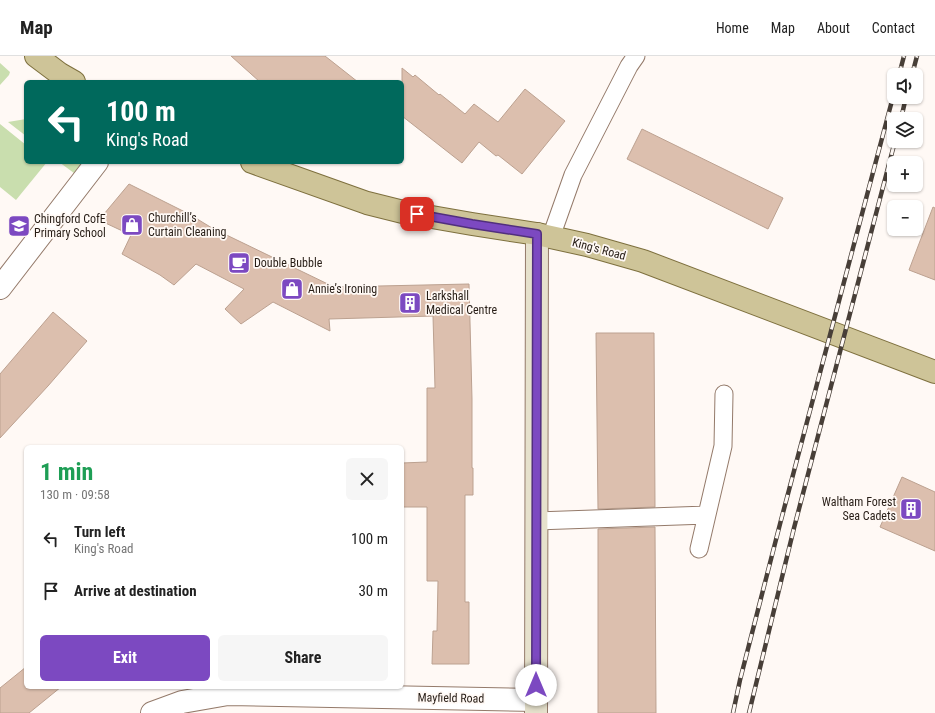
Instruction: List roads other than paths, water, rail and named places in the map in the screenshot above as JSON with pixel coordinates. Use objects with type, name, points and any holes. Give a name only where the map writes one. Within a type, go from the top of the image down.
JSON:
[{"type":"main road","points":[[36,56],[70,80]]},
{"type":"main road","name":"King's Road","points":[[258,164],[367,203],[396,210],[587,245],[643,261],[935,372]]},
{"type":"main road","points":[[536,706],[536,521],[544,236]]},
{"type":"street","points":[[0,288],[95,164]]},
{"type":"street","name":"Mayfield Road","points":[[152,713],[182,702],[228,694],[536,706]]},
{"type":"lane","points":[[544,236],[573,175],[629,66],[636,56]]},
{"type":"lane","points":[[699,548],[723,446],[724,394]]},
{"type":"lane","points":[[536,521],[707,515]]},
{"type":"railway","points":[[901,68],[904,56]]},
{"type":"railway","points":[[914,68],[917,56]]},
{"type":"railway","points":[[733,713],[780,524],[891,104]]},
{"type":"railway","points":[[903,112],[904,104]]},
{"type":"railway","points":[[749,713],[794,528],[893,148]]},
{"type":"place","name":"Churchill’s Curtain Cleaning","points":[[132,225]]},
{"type":"place","name":"Chingford CofE Primary School","points":[[19,226]]},
{"type":"place","name":"Double Bubble","points":[[239,263]]},
{"type":"place","name":"Annie’s Ironing","points":[[292,289]]},
{"type":"place","name":"Larkshall Medical Centre","points":[[410,303]]},
{"type":"place","name":"Waltham Forest Sea Cadets","points":[[911,509]]}]
